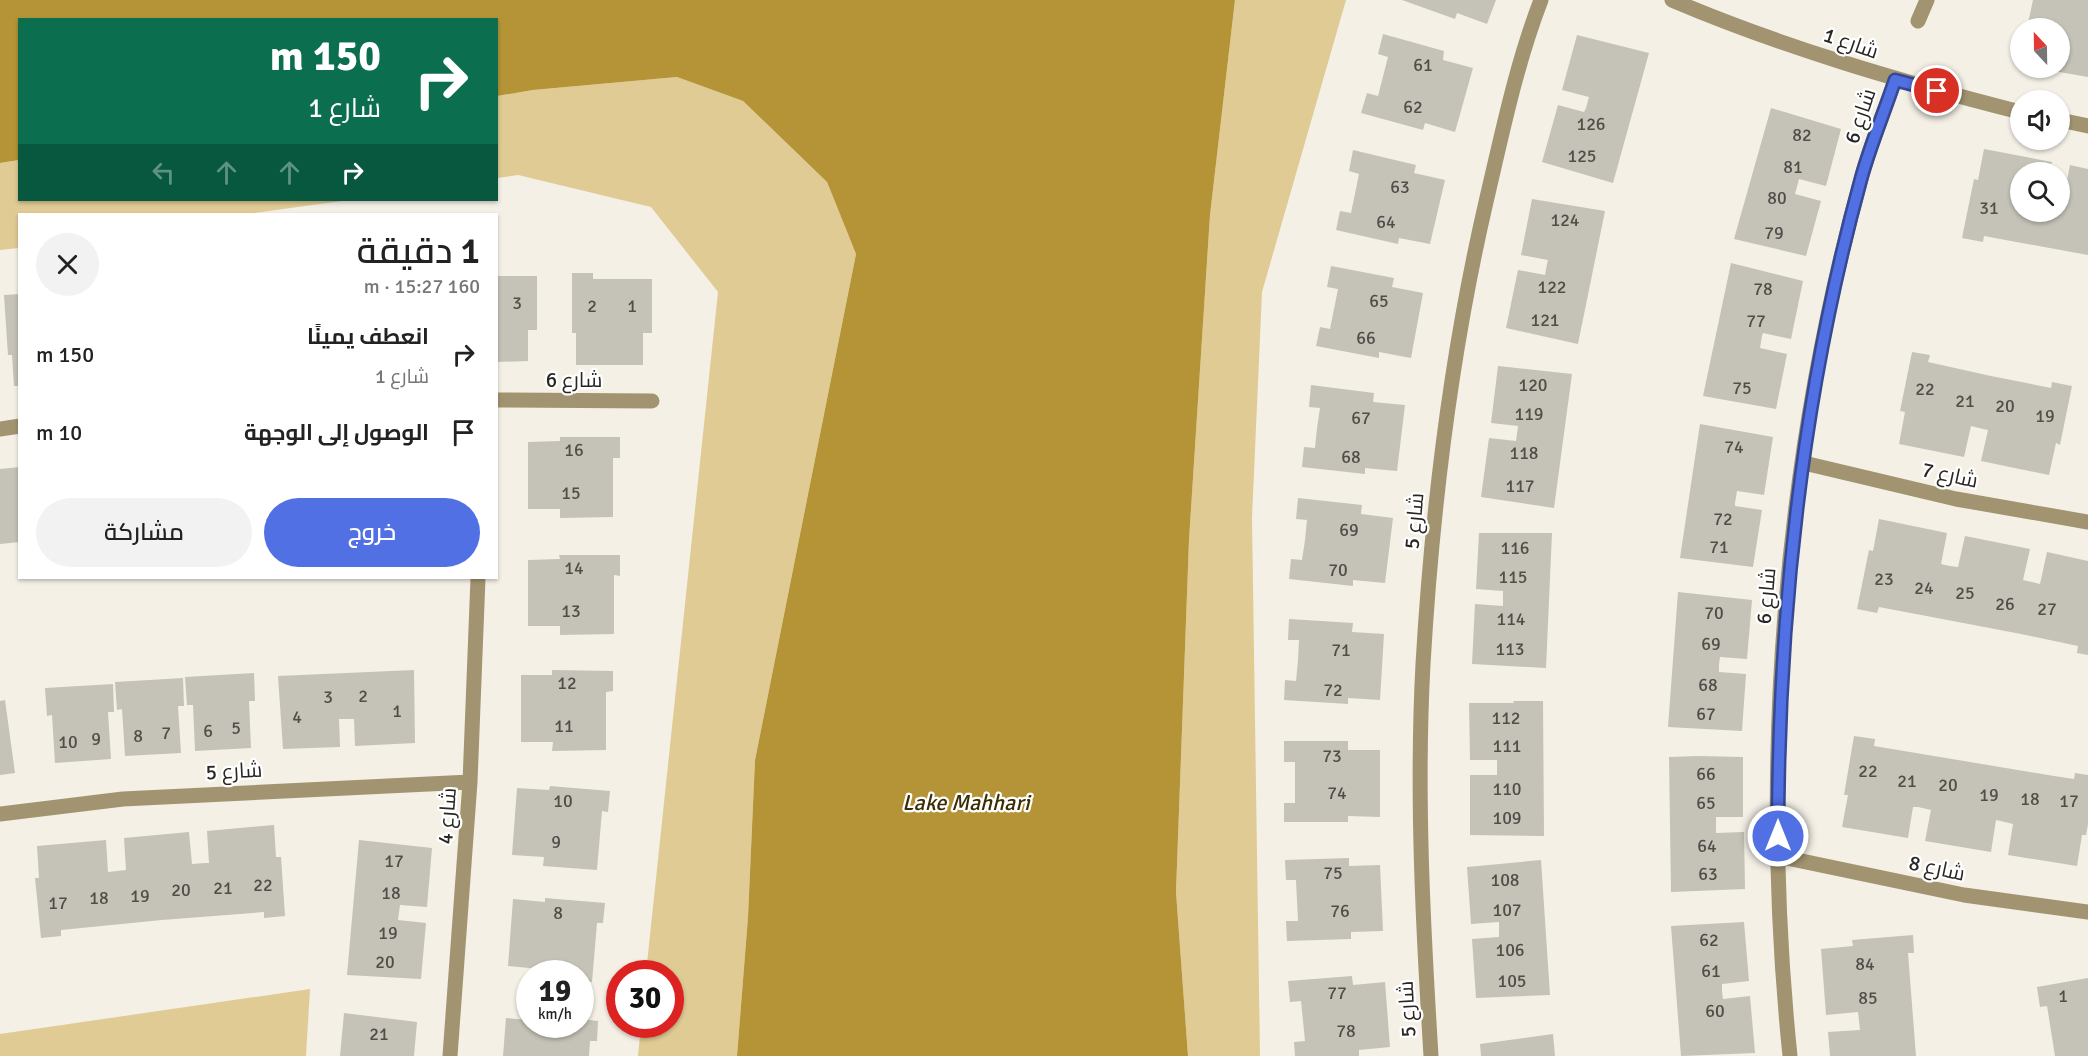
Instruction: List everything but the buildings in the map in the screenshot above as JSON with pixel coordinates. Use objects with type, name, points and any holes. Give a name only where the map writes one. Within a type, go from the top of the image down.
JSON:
[{"type":"street","name":"شارع 5","points":[[1431,1056],[1423,932],[1423,665],[1439,476],[1464,298],[1504,123],[1527,37],[1541,0]]},
{"type":"street","name":"شارع 1","points":[[1672,0],[1725,23],[1895,80],[2010,109]]},
{"type":"street","points":[[1918,21],[1927,0]]},
{"type":"street","name":"شارع 6","points":[[1790,1056],[1784,999],[1778,856],[1782,653],[1790,559],[1816,368],[1837,272],[1862,176],[1895,80]]},
{"type":"street","points":[[2070,122],[2088,126]]},
{"type":"street","name":"شارع 6","points":[[498,400],[652,401]]},
{"type":"street","points":[[0,429],[18,426]]},
{"type":"street","name":"شارع 7","points":[[1804,463],[1956,499],[2088,522]]},
{"type":"street","name":"شارع 4","points":[[450,1056],[470,782],[478,579]]},
{"type":"street","name":"شارع 5","points":[[0,814],[123,799],[470,782]]},
{"type":"street","name":"شارع 8","points":[[1778,856],[1964,895],[2088,912]]},
{"type":"shaded area","points":[[1235,0],[1346,0],[1262,292],[1252,518],[1260,1056],[1188,1056],[1176,892],[1189,540],[1210,215]]},
{"type":"shaded area","points":[[677,77],[743,101],[827,182],[856,254],[755,760],[748,917],[737,1056],[638,1056],[640,1038],[684,1038],[684,960],[647,960],[718,292],[651,207],[518,175],[498,178],[498,96],[533,90]]},
{"type":"shaded area","points":[[18,160],[18,201],[342,201],[253,213],[18,213],[18,248],[0,250],[0,163]]},
{"type":"shaded area","points":[[310,989],[306,1056],[0,1056],[0,1034]]},
{"type":"water","name":"Lake Mahhari","points":[[0,0],[1235,0],[1210,215],[1189,540],[1176,892],[1188,1056],[737,1056],[748,917],[755,760],[856,254],[827,182],[743,101],[677,77],[533,90],[498,96],[498,18],[18,18],[18,160],[0,163]]},
{"type":"route","points":[[1778,836],[1782,653],[1790,559],[1816,368],[1837,272],[1862,176],[1895,80],[1937,91]]}]
